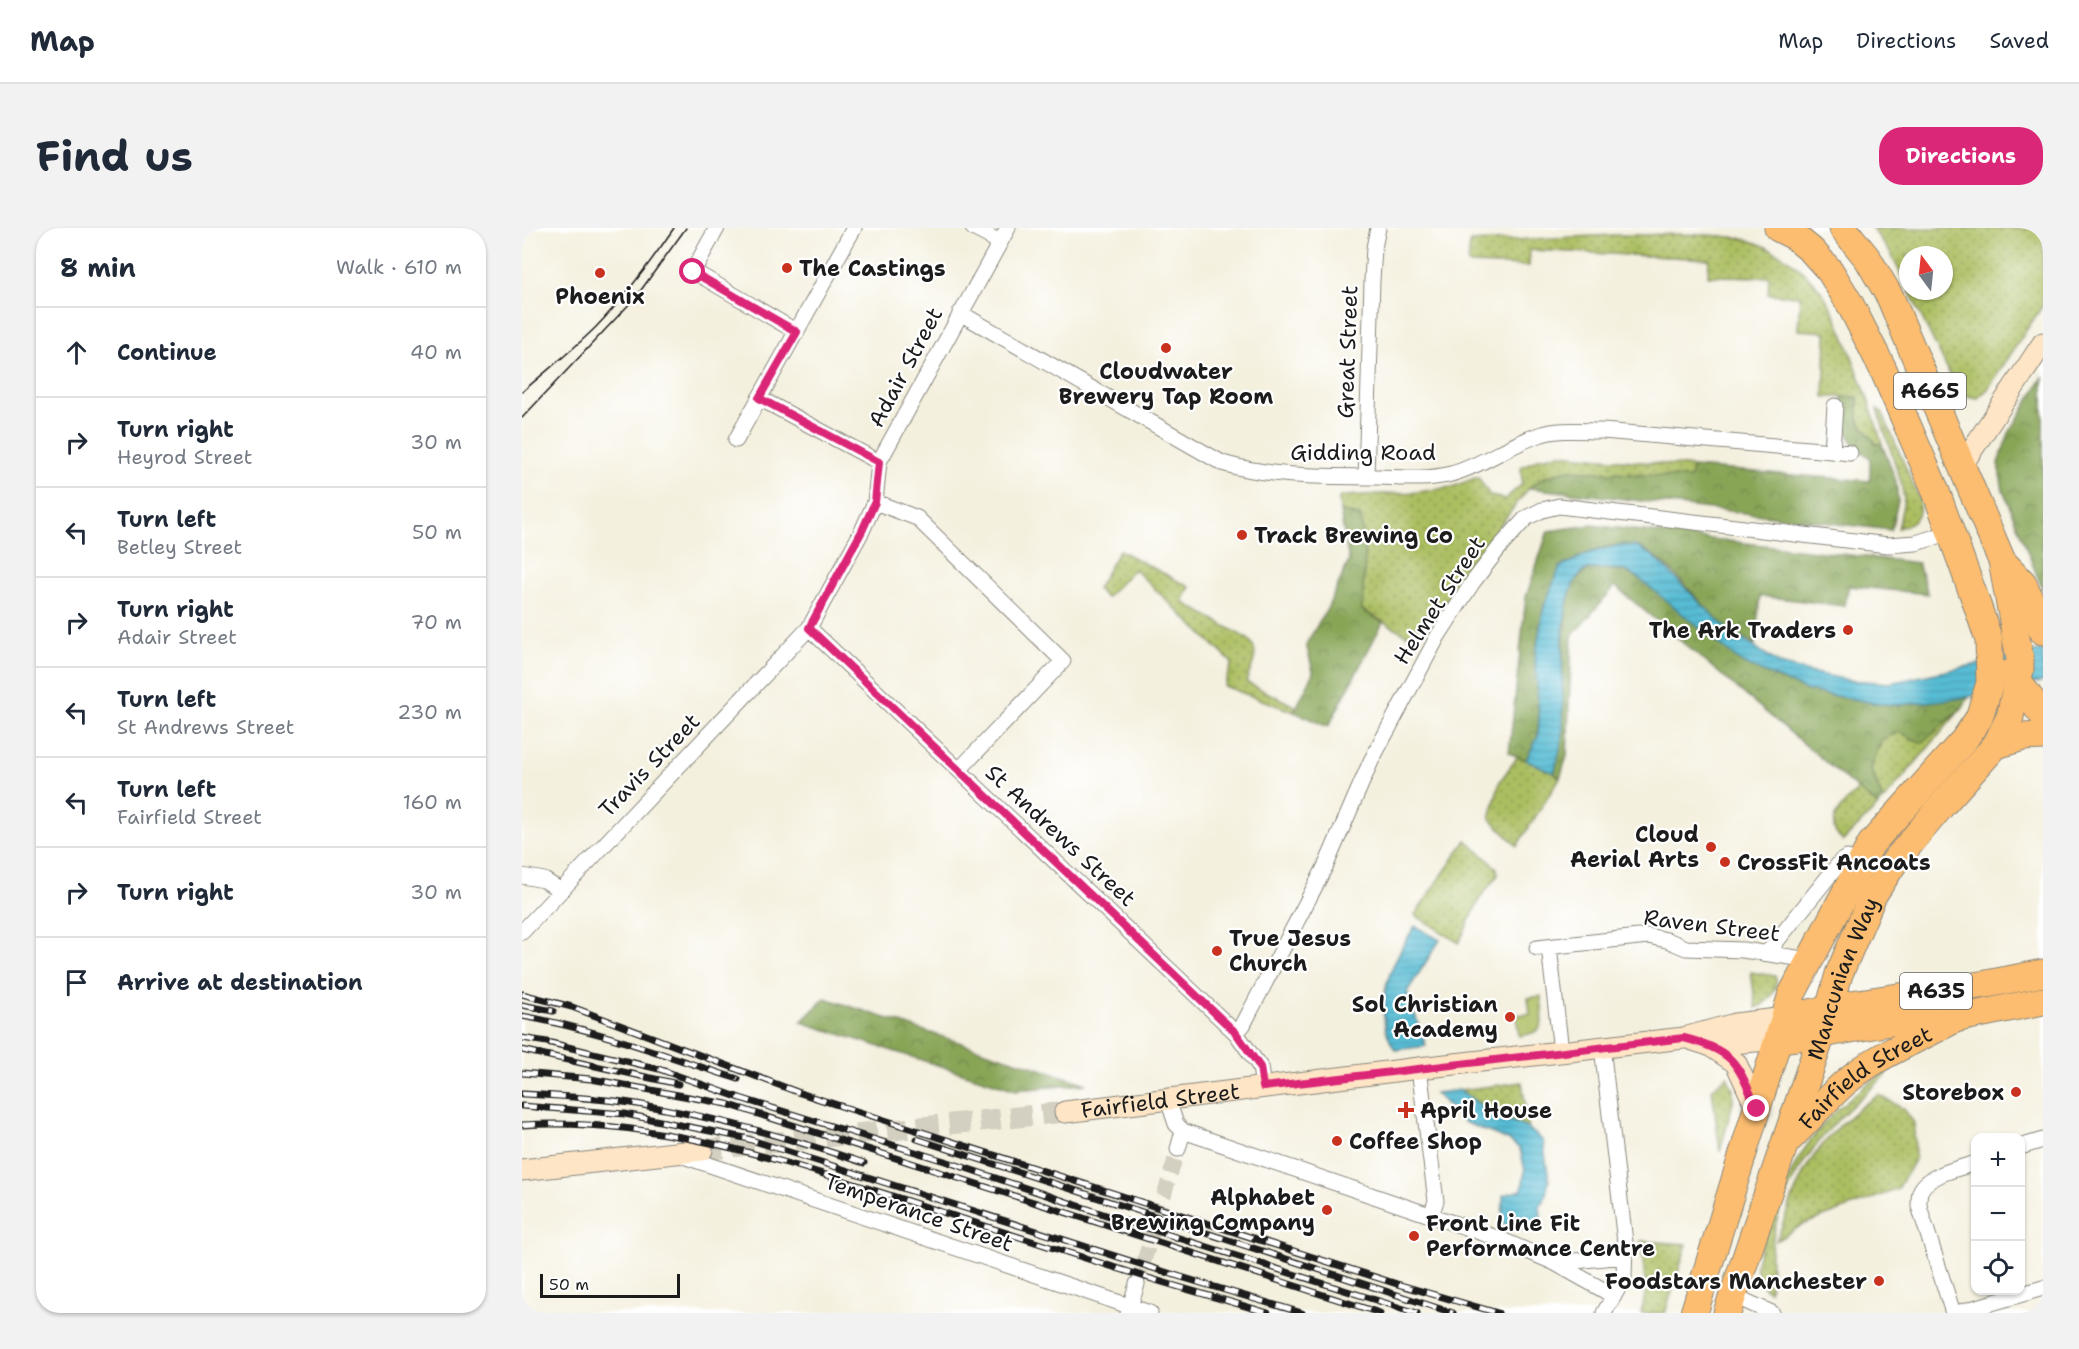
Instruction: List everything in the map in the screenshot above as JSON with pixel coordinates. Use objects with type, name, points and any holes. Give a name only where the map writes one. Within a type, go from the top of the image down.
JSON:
[{"type":"highway","name":"A665","points":[[1779,228],[1794,236],[1812,251],[1830,271],[1850,304],[1883,369],[1935,489],[1990,647],[2043,715]]},
{"type":"highway","name":"A665","points":[[1843,228],[1868,259],[1890,297],[2002,561],[2023,583],[2043,631]]},
{"type":"highway","name":"Mancunian Way","points":[[1730,1304],[1854,936],[1895,861],[1996,745],[2010,717],[2020,659],[2002,561]]},
{"type":"highway","name":"Mancunian Way","points":[[1694,1313],[1792,994],[1872,844],[1965,740],[1979,718],[1990,683],[1990,647]]},
{"type":"highway","points":[[1996,745],[2023,736],[2043,736]]},
{"type":"highway","name":"Fairfield Street","points":[[1782,1028],[1825,1021],[2043,973]]},
{"type":"highway","name":"Fairfield Street","points":[[1825,1021],[1954,1019],[2043,1001]]},
{"type":"highway","name":"Fairfield Street","points":[[1783,1145],[1851,1077],[1899,1046],[1954,1019]]},
{"type":"main road","points":[[1962,465],[2043,343]]},
{"type":"main road","name":"Fairfield Street","points":[[1065,1112],[1684,1038],[1735,1024],[1782,1028]]},
{"type":"main road","name":"Fairfield Street","points":[[1684,1038],[1709,1044],[1782,1028]]},
{"type":"main road","points":[[1709,1044],[1736,1064],[1757,1109]]},
{"type":"main road","points":[[522,1170],[702,1150]]},
{"type":"street","points":[[717,228],[693,272],[797,332]]},
{"type":"street","points":[[736,440],[854,228]]},
{"type":"street","points":[[974,228],[1000,242]]},
{"type":"street","name":"Adair Street","points":[[809,628],[862,531],[875,502],[879,462],[1008,228]]},
{"type":"street","name":"Great Street","points":[[1366,477],[1372,281],[1378,228]]},
{"type":"street","name":"Gidding Road","points":[[960,313],[1222,463],[1264,473],[1402,478],[1449,475],[1522,441],[1541,434],[1566,430],[1603,431],[1850,453]]},
{"type":"street","points":[[759,398],[879,462]]},
{"type":"street","points":[[1832,451],[1835,406]]},
{"type":"street","points":[[875,502],[917,518],[1064,661],[959,770]]},
{"type":"street","name":"Helmet Street","points":[[1236,1033],[1243,1024],[1326,865],[1371,761],[1438,636],[1492,556],[1526,518],[1542,510],[1559,506],[1888,545],[1916,543],[1951,532]]},
{"type":"street","name":"St Andrews Street","points":[[809,628],[1236,1033],[1260,1067],[1263,1087]]},
{"type":"street","name":"Travis Street","points":[[522,932],[809,628]]},
{"type":"street","points":[[1768,952],[1841,861],[1847,858],[1861,862]]},
{"type":"street","points":[[522,876],[547,881],[560,890]]},
{"type":"street","name":"Raven Street","points":[[1562,1051],[1543,948],[1648,936],[1686,948],[1768,952],[1810,960]]},
{"type":"street","points":[[1602,1047],[1624,1242],[1624,1278],[1604,1313]]},
{"type":"street","points":[[1419,1068],[1436,1201],[1431,1215]]},
{"type":"street","points":[[1168,1100],[1176,1124],[1183,1131],[1500,1239],[1555,1263],[1614,1296]]},
{"type":"street","points":[[1178,1149],[1183,1131]]},
{"type":"street","points":[[2025,1145],[2043,1140]]},
{"type":"street","name":"Temperance Street","points":[[674,1153],[1129,1310],[1150,1313]]},
{"type":"street","points":[[1971,1165],[1938,1176],[1925,1183],[1920,1192],[1919,1206],[1955,1313],[2043,1288]]},
{"type":"street","points":[[1555,1263],[1624,1256]]},
{"type":"street","points":[[1129,1310],[1137,1284]]},
{"type":"street","points":[[1730,1304],[1772,1313]]},
{"type":"green space","points":[[1872,228],[2043,228],[2043,305],[1988,389],[1978,398],[1967,396],[1955,385],[1913,300],[1953,300],[1953,246],[1899,246],[1899,270],[1889,251]]},
{"type":"green space","points":[[1693,234],[1739,238],[1767,247],[1793,263],[1815,283],[1835,314],[1862,382],[1882,444],[1876,445],[1858,420],[1858,397],[1824,397],[1826,332],[1798,330],[1800,296],[1768,294],[1769,277],[1708,276],[1709,259],[1530,250],[1529,266],[1468,264],[1470,242]]},
{"type":"green space","points":[[2043,377],[2043,591],[2003,490],[1998,463],[2009,433]]},
{"type":"green space","points":[[1842,397],[1858,397],[1858,420],[1876,444],[1882,444],[1896,481],[1898,501],[1891,530],[1529,488],[1543,478],[1567,470],[1690,478],[1693,467],[1870,481],[1870,458],[1855,445],[1847,432]]},
{"type":"green space","points":[[1877,409],[1882,412],[1919,498],[1920,504],[1916,518],[1909,524],[1898,528],[1904,500],[1901,482]]},
{"type":"green space","points":[[1560,454],[1693,467],[1691,478],[1567,470],[1543,478],[1529,488],[1497,529],[1442,609],[1433,605],[1413,638],[1362,610],[1361,517],[1340,511],[1339,498],[1452,487],[1478,477],[1490,496],[1505,499],[1522,484],[1521,467],[1540,458]]},
{"type":"green space","points":[[1340,511],[1361,517],[1365,557],[1362,610],[1383,622],[1328,727],[1294,712],[1313,671],[1306,644],[1327,609],[1349,561]]},
{"type":"green space","points":[[1591,525],[1918,563],[1928,594],[1849,586],[1844,606],[1760,596],[1755,644],[1726,628],[1669,569],[1645,550],[1625,545],[1586,554],[1560,567],[1544,606],[1535,656],[1538,736],[1526,760],[1509,753],[1526,597],[1548,531]]},
{"type":"green space","points":[[1119,550],[1190,587],[1183,602],[1248,639],[1255,654],[1246,682],[1297,707],[1294,712],[1224,686],[1232,663],[1134,569],[1106,598],[1097,589]]},
{"type":"green space","points":[[1594,568],[1625,571],[1641,580],[1808,691],[1880,704],[1900,705],[1969,697],[1962,708],[1922,743],[1899,732],[1882,739],[1871,768],[1883,801],[1878,806],[1615,586],[1572,636],[1567,756],[1560,778],[1554,773],[1560,737],[1567,601],[1576,581]]},
{"type":"green space","points":[[1962,708],[1883,801],[1871,768],[1882,739],[1899,732],[1922,742]]},
{"type":"green space","points":[[1518,756],[1560,778],[1517,846],[1490,818],[1500,781]]},
{"type":"green space","points":[[1858,789],[1878,806],[1843,841],[1836,834],[1834,820],[1841,807]]},
{"type":"green space","points":[[1466,840],[1497,868],[1498,875],[1480,898],[1459,943],[1415,915]]},
{"type":"green space","points":[[1751,972],[1775,976],[1776,981],[1772,995],[1756,1008]]},
{"type":"green space","points":[[1541,996],[1542,1024],[1535,1032],[1519,1036],[1516,1015],[1530,1014],[1528,998]]},
{"type":"green space","points":[[825,998],[1086,1084],[1016,1090],[801,1022]]},
{"type":"green space","points":[[1885,1072],[1887,1075],[1835,1123],[1805,1160],[1793,1180],[1776,1223],[1769,1291],[1757,1276],[1757,1260],[1788,1178],[1810,1141],[1834,1112]]},
{"type":"green space","points":[[1727,1076],[1733,1090],[1733,1102],[1720,1152],[1712,1089]]},
{"type":"green space","points":[[1522,1082],[1529,1129],[1489,1111],[1460,1090]]},
{"type":"green space","points":[[1879,1095],[1904,1109],[1914,1123],[1915,1158],[1898,1189],[1802,1225],[1776,1241],[1809,1163],[1841,1125]]},
{"type":"green space","points":[[1641,1241],[1687,1244],[1665,1313],[1641,1313],[1646,1292]]},
{"type":"water","points":[[1619,545],[1635,546],[1652,555],[1727,629],[1780,664],[1849,680],[1890,683],[2043,650],[2043,682],[1963,698],[1900,705],[1880,704],[1808,691],[1742,663],[1631,573],[1610,569],[1587,570],[1575,582],[1568,599],[1564,620],[1563,734],[1554,773],[1526,760],[1538,736],[1535,656],[1544,606],[1560,567],[1589,553]]},
{"type":"water","points":[[1415,926],[1440,940],[1407,992],[1426,1046],[1395,1050],[1387,1034],[1384,1018],[1386,986],[1398,955]]},
{"type":"water","points":[[1460,1090],[1489,1111],[1529,1129],[1543,1141],[1549,1180],[1545,1198],[1540,1205],[1542,1229],[1522,1229],[1502,1224],[1503,1195],[1522,1190],[1525,1170],[1520,1149],[1508,1140],[1464,1122],[1435,1093]]},
{"type":"tunnel","points":[[702,1150],[1065,1112]]},
{"type":"tunnel","points":[[1137,1284],[1178,1149]]},
{"type":"tram line","points":[[522,392],[607,316],[674,228]]},
{"type":"tram line","points":[[522,418],[636,297],[686,228]]},
{"type":"railway","points":[[522,994],[572,1007],[800,1093],[1397,1284],[1498,1313]]},
{"type":"railway","points":[[522,1005],[553,1011]]},
{"type":"railway","points":[[522,1016],[577,1028],[738,1079]]},
{"type":"railway","points":[[522,1038],[659,1069],[740,1098],[948,1162],[1106,1215],[1417,1313]]},
{"type":"railway","points":[[522,1050],[678,1084]]},
{"type":"railway","points":[[522,1073],[591,1079],[727,1104],[1380,1313]]},
{"type":"railway","points":[[522,1094],[608,1100],[666,1109],[752,1129],[864,1163]]},
{"type":"railway","points":[[522,1106],[625,1114],[745,1138],[1181,1277],[1302,1313]]},
{"type":"railway","points":[[522,1125],[576,1124],[630,1129],[683,1137],[735,1149],[787,1163],[1142,1276],[1268,1313]]},
{"type":"railway","points":[[917,1139],[1453,1313]]},
{"type":"place","name":"The Castings","points":[[787,268]]},
{"type":"place","name":"Phoenix","points":[[600,273]]},
{"type":"place","name":"Cloudwater Brewery Tap Room","points":[[1166,348]]},
{"type":"place","name":"Track Brewing Co","points":[[1242,535]]},
{"type":"place","name":"The Ark Traders","points":[[1848,630]]},
{"type":"place","name":"Cloud Aerial Arts","points":[[1711,847]]},
{"type":"place","name":"CrossFit Ancoats","points":[[1725,862]]},
{"type":"place","name":"True Jesus Church","points":[[1217,951]]},
{"type":"place","name":"Sol Christian Academy","points":[[1510,1017]]},
{"type":"place","name":"Storebox","points":[[2016,1092]]},
{"type":"place","name":"April House","points":[[1406,1110]]},
{"type":"place","name":"Coffee Shop","points":[[1337,1141]]},
{"type":"place","name":"Alphabet Brewing Company","points":[[1327,1210]]},
{"type":"place","name":"Front Line Fit Performance Centre","points":[[1414,1236]]},
{"type":"place","name":"Foodstars Manchester","points":[[1879,1281]]},
{"type":"route","points":[[693,272],[797,332],[759,398],[879,462],[875,502],[862,531],[809,628],[1236,1033],[1260,1067],[1263,1087],[1684,1038],[1709,1044],[1736,1064],[1757,1109]]}]
